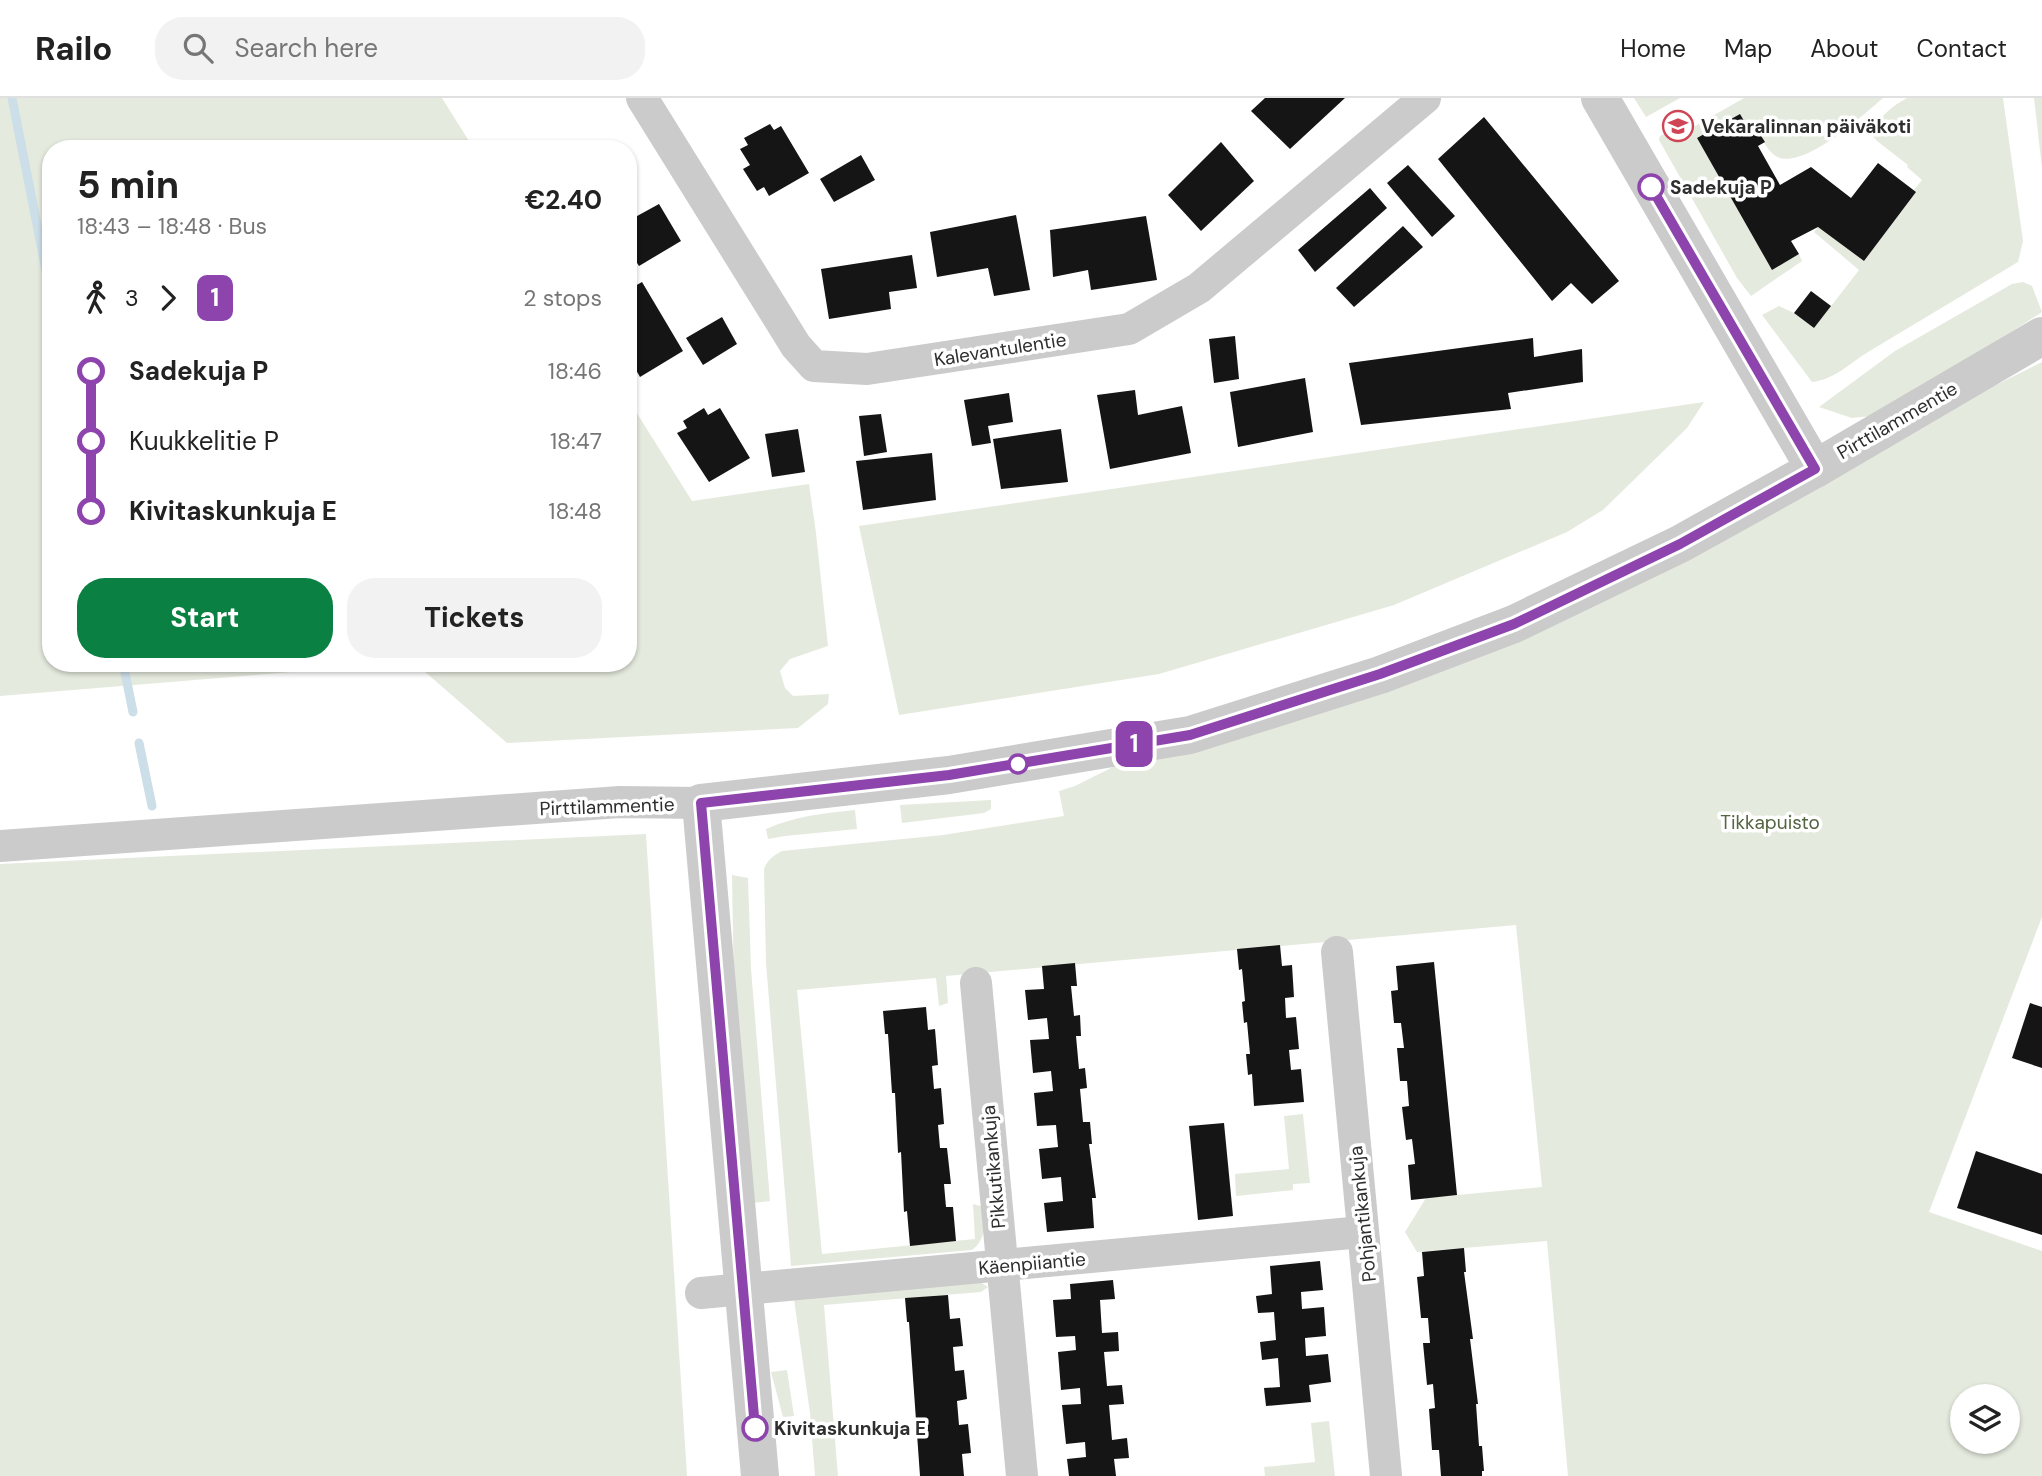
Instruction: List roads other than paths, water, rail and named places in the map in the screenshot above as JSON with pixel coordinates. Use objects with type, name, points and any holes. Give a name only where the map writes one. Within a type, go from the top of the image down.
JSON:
[{"type":"street","name":"Kalevantulentie","points":[[642,98],[796,346],[814,366],[867,369],[1129,329],[1199,288],[1425,98]]},
{"type":"street","points":[[1600,98],[1815,469]]},
{"type":"street","name":"Pirttilammentie","points":[[0,846],[620,802],[701,803],[949,775],[1190,735],[1380,674],[1514,624],[1680,544],[1815,469],[2042,336]]},
{"type":"street","points":[[701,803],[760,1476]]},
{"type":"street","name":"Pohjantikankuja","points":[[1337,952],[1386,1476]]},
{"type":"street","name":"Pikkutikankuja","points":[[976,984],[1022,1476]]},
{"type":"street","name":"Käenpiiantie","points":[[701,1293],[1362,1232]]},
{"type":"waterway","points":[[12,98],[42,250]]},
{"type":"waterway","points":[[125,672],[133,712]]},
{"type":"waterway","points":[[139,743],[152,806]]},
{"type":"place","name":"Vekaralinnan päiväkoti","points":[[1678,126]]},
{"type":"place","name":"Sadekuja P","points":[[1651,187]]},
{"type":"place","name":"Kivitaskunkuja E","points":[[755,1428]]},
{"type":"park label","name":"Tikkapuisto","points":[[1770,822]]}]
